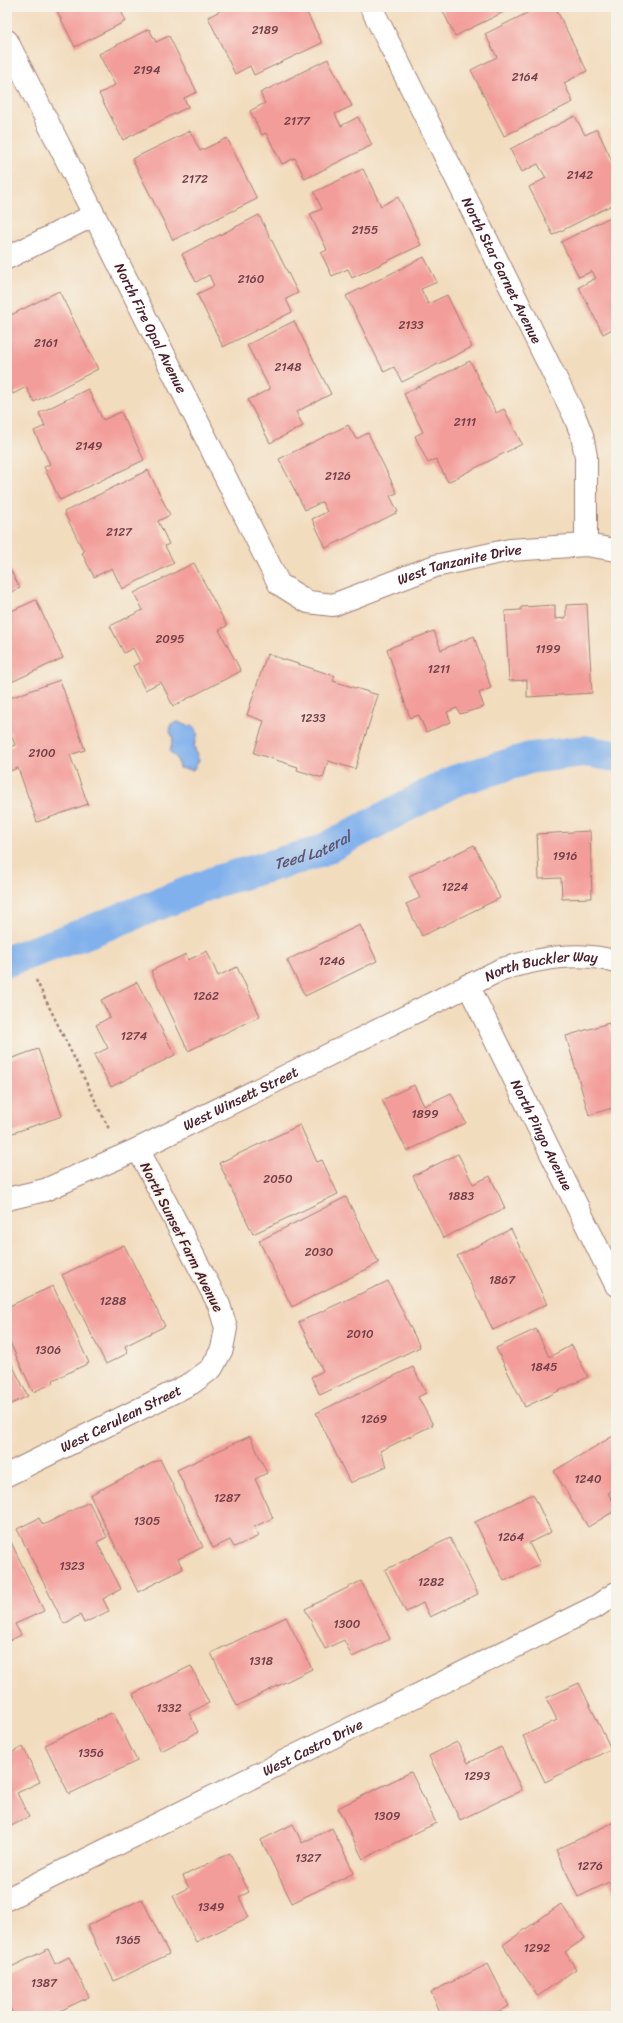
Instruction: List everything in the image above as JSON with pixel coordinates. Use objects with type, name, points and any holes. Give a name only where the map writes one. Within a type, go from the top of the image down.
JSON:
[{"type":"street","name":"North Star Garnet Avenue","points":[[371,7],[574,415],[582,435],[586,457],[586,545]]},
{"type":"street","name":"North Fire Opal Avenue","points":[[7,42],[278,584],[308,602]]},
{"type":"street","points":[[7,258],[94,215]]},
{"type":"street","name":"West Tanzanite Drive","points":[[308,602],[333,605],[435,566],[510,550],[586,545],[616,550]]},
{"type":"street","name":"North Buckler Way","points":[[468,985],[502,969],[538,959],[574,956],[616,962]]},
{"type":"street","name":"West Winsett Street","points":[[7,1199],[45,1190],[138,1149],[468,985]]},
{"type":"street","name":"North Pingo Avenue","points":[[468,985],[616,1285]]},
{"type":"street","name":"North Sunset Farm Avenue","points":[[138,1149],[219,1306],[226,1328],[222,1349]]},
{"type":"street","name":"West Cerulean Street","points":[[7,1475],[192,1383],[212,1368],[222,1349]]},
{"type":"street","name":"West Castro Drive","points":[[7,1899],[597,1606],[616,1593]]},
{"type":"path","points":[[36,980],[110,1131]]},
{"type":"water","points":[[179,722],[184,725],[193,726],[198,733],[194,746],[199,761],[193,770],[179,768],[177,759],[170,752],[173,737],[169,730],[171,724]]},
{"type":"building","points":[[55,7],[119,7],[126,21],[75,47]]},
{"type":"building","points":[[221,7],[304,7],[322,43],[254,75],[250,66],[235,74],[208,17],[222,10]]},
{"type":"building","points":[[441,7],[514,7],[455,36]]},
{"type":"building","points":[[539,7],[555,7],[587,71],[564,83],[573,102],[504,136],[471,70],[497,57],[485,34]]},
{"type":"building","points":[[149,29],[156,42],[169,36],[197,92],[184,98],[188,107],[123,140],[99,94],[115,85],[99,54]]},
{"type":"building","points":[[328,59],[352,106],[335,114],[341,126],[358,117],[372,145],[305,179],[295,158],[282,164],[266,133],[262,135],[250,111],[265,103],[260,93]]},
{"type":"building","points":[[575,116],[585,135],[597,129],[612,161],[616,159],[616,203],[553,235],[529,187],[546,178],[538,164],[522,172],[510,149]]},
{"type":"building","points":[[190,131],[200,151],[227,138],[257,199],[173,240],[132,159]]},
{"type":"building","points":[[363,169],[381,206],[398,197],[421,245],[352,278],[348,269],[332,276],[321,253],[327,250],[310,214],[322,209],[314,192]]},
{"type":"building","points":[[616,214],[616,327],[603,334],[579,287],[596,278],[592,271],[579,277],[561,242]]},
{"type":"building","points":[[259,215],[298,293],[286,299],[292,312],[223,347],[197,294],[214,286],[209,275],[196,282],[182,254]]},
{"type":"building","points":[[424,257],[437,282],[421,289],[428,304],[447,295],[472,347],[402,382],[394,367],[384,372],[346,296]]},
{"type":"building","points":[[59,291],[98,369],[34,402],[26,387],[13,394],[7,382],[7,317]]},
{"type":"building","points":[[294,321],[331,394],[296,412],[303,426],[270,443],[248,400],[270,389],[247,345]]},
{"type":"building","points":[[470,361],[496,413],[504,409],[522,444],[448,482],[436,459],[428,463],[415,436],[423,432],[404,394]]},
{"type":"building","points":[[88,389],[103,420],[121,412],[144,460],[60,500],[44,467],[50,464],[34,431],[45,426],[39,413]]},
{"type":"building","points":[[348,425],[356,439],[368,433],[397,493],[390,496],[398,512],[326,548],[312,519],[327,512],[322,502],[305,510],[279,459]]},
{"type":"building","points":[[148,470],[170,515],[158,521],[169,544],[165,546],[174,563],[122,589],[112,568],[94,577],[82,553],[84,552],[64,512]]},
{"type":"building","points":[[194,563],[227,626],[219,630],[241,671],[173,706],[161,682],[145,690],[133,666],[140,662],[133,648],[124,653],[110,626],[143,610],[134,593]]},
{"type":"building","points":[[7,564],[20,588],[7,594]]},
{"type":"building","points":[[36,600],[63,658],[7,684],[7,613]]},
{"type":"building","points":[[587,604],[592,693],[527,697],[527,680],[509,681],[505,611],[521,610],[521,607],[555,605],[555,619],[566,618],[566,605]]},
{"type":"building","points":[[434,631],[441,650],[474,636],[491,688],[479,693],[484,707],[460,714],[457,708],[447,712],[451,722],[426,732],[419,715],[410,718],[387,649]]},
{"type":"building","points":[[267,654],[335,676],[333,681],[378,695],[355,769],[328,761],[323,778],[297,770],[298,767],[254,753],[264,721],[247,715]]},
{"type":"building","points":[[616,665],[616,678],[612,677]]},
{"type":"building","points":[[60,680],[85,750],[70,755],[88,804],[37,822],[18,768],[7,772],[7,748],[15,745],[7,724],[7,699]]},
{"type":"building","points":[[590,831],[592,898],[562,899],[561,878],[539,879],[537,834]]},
{"type":"building","points":[[474,845],[500,898],[422,936],[406,904],[420,898],[409,876]]},
{"type":"building","points":[[360,925],[377,961],[305,996],[287,960]]},
{"type":"building","points":[[207,951],[218,976],[237,967],[260,1016],[188,1051],[151,971],[186,954],[188,960]]},
{"type":"building","points":[[137,982],[175,1055],[111,1087],[94,1055],[108,1048],[96,1025],[110,1017],[101,1000]]},
{"type":"building","points":[[609,1023],[616,1048],[616,1107],[589,1115],[566,1036]]},
{"type":"building","points":[[38,1049],[62,1116],[7,1135],[7,1060]]},
{"type":"building","points":[[414,1085],[424,1106],[451,1093],[466,1123],[407,1151],[382,1100]]},
{"type":"building","points":[[300,1125],[317,1162],[322,1160],[338,1194],[253,1234],[219,1163]]},
{"type":"building","points":[[458,1154],[473,1184],[490,1176],[505,1208],[443,1238],[413,1176]]},
{"type":"building","points":[[346,1197],[379,1263],[292,1307],[259,1241]]},
{"type":"building","points":[[511,1229],[547,1304],[493,1330],[457,1256]]},
{"type":"building","points":[[124,1245],[165,1326],[125,1346],[128,1353],[106,1364],[62,1275]]},
{"type":"building","points":[[388,1281],[420,1347],[320,1395],[311,1377],[323,1371],[299,1322]]},
{"type":"building","points":[[53,1286],[89,1363],[53,1380],[54,1383],[33,1392],[7,1336],[7,1307]]},
{"type":"building","points":[[536,1329],[549,1357],[572,1345],[588,1377],[525,1407],[496,1348]]},
{"type":"building","points":[[7,1355],[28,1396],[7,1406]]},
{"type":"building","points":[[413,1367],[426,1393],[418,1397],[433,1425],[380,1451],[387,1466],[350,1483],[316,1413]]},
{"type":"building","points":[[250,1436],[267,1473],[255,1479],[273,1518],[254,1527],[259,1536],[234,1547],[230,1540],[213,1548],[177,1470]]},
{"type":"building","points":[[613,1436],[616,1442],[616,1488],[608,1493],[616,1506],[616,1510],[588,1527],[554,1471]]},
{"type":"building","points":[[160,1459],[203,1547],[178,1559],[183,1569],[138,1592],[90,1495]]},
{"type":"building","points":[[533,1494],[551,1532],[529,1543],[540,1564],[504,1581],[475,1522]]},
{"type":"building","points":[[89,1502],[107,1537],[97,1542],[121,1589],[103,1599],[109,1611],[84,1623],[80,1615],[64,1624],[17,1529],[39,1518],[43,1525]]},
{"type":"building","points":[[450,1538],[478,1594],[430,1617],[423,1603],[406,1612],[385,1570]]},
{"type":"building","points":[[11,1542],[44,1611],[15,1624],[21,1635],[7,1642],[7,1544]]},
{"type":"building","points":[[361,1581],[390,1639],[352,1657],[344,1640],[325,1649],[305,1609]]},
{"type":"building","points":[[286,1617],[312,1669],[237,1706],[211,1653]]},
{"type":"building","points":[[191,1666],[209,1703],[189,1713],[198,1732],[161,1751],[133,1694]]},
{"type":"building","points":[[579,1683],[611,1749],[545,1782],[523,1736],[557,1720],[546,1698]]},
{"type":"building","points":[[113,1712],[137,1761],[69,1794],[45,1745]]},
{"type":"building","points":[[457,1742],[468,1763],[501,1747],[522,1790],[460,1820],[429,1756]]},
{"type":"building","points":[[23,1747],[40,1782],[17,1793],[29,1817],[7,1828],[7,1755]]},
{"type":"building","points":[[411,1772],[436,1823],[363,1859],[338,1808]]},
{"type":"building","points":[[616,1821],[616,1897],[609,1882],[578,1897],[556,1850]]},
{"type":"building","points":[[293,1824],[302,1843],[332,1828],[354,1873],[292,1903],[261,1840]]},
{"type":"building","points":[[230,1853],[249,1892],[239,1897],[249,1917],[196,1942],[173,1896],[189,1888],[183,1876]]},
{"type":"building","points":[[142,1899],[169,1954],[114,1981],[87,1926]]},
{"type":"building","points":[[561,1904],[585,1938],[565,1952],[576,1969],[538,1996],[503,1945]]},
{"type":"building","points":[[48,1949],[55,1964],[69,1957],[89,1997],[49,2016],[14,2016],[7,2002],[7,1969]]},
{"type":"building","points":[[488,1964],[509,2006],[489,2016],[442,2016],[431,1992]]},
{"type":"waterway","name":"Teed Lateral","points":[[7,961],[78,936],[217,881],[319,852],[454,781],[530,758],[584,751],[616,756]]}]
